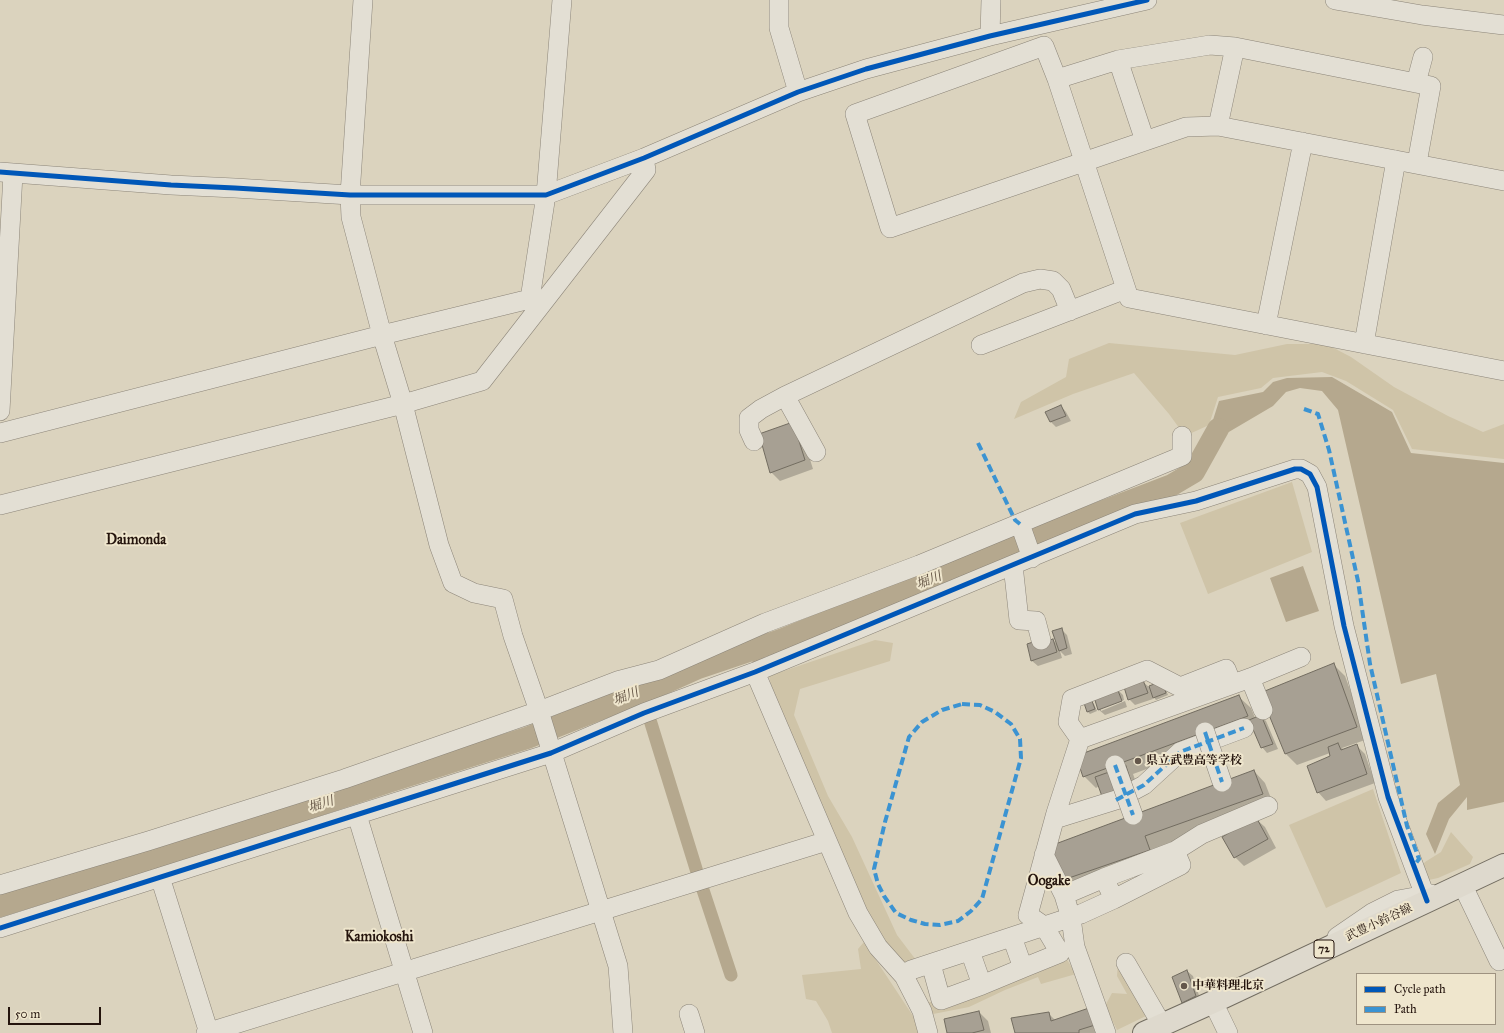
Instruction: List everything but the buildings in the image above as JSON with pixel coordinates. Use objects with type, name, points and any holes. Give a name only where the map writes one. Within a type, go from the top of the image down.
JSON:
[{"type":"main road","name":"武豊小鈴谷線","points":[[1153,1029],[1213,1002],[1439,893],[1504,865]]},
{"type":"street","points":[[363,0],[350,195],[351,217],[382,334],[403,404],[439,546],[453,583],[474,593],[503,598],[513,636],[539,712],[602,910],[618,966],[618,1032]]},
{"type":"street","points":[[0,433],[382,334],[530,299],[546,195],[562,0]]},
{"type":"street","points":[[779,0],[779,28],[798,92]]},
{"type":"street","points":[[990,36],[991,0]]},
{"type":"street","points":[[0,411],[7,173],[171,185],[350,195],[546,195],[644,158],[798,92],[866,69],[990,36],[1147,0]]},
{"type":"street","points":[[1335,0],[1422,15],[1504,25]]},
{"type":"street","points":[[1057,79],[1118,60],[1210,45],[1235,47],[1430,86],[1417,163]]},
{"type":"street","points":[[1504,180],[1218,126],[1186,127],[1085,162],[890,228],[855,114],[1044,46],[1057,79],[1085,162],[1129,298],[1504,371]]},
{"type":"street","points":[[1218,126],[1235,47]]},
{"type":"street","points":[[1416,83],[1423,57]]},
{"type":"street","points":[[1118,60],[1145,141]]},
{"type":"street","points":[[1266,325],[1303,142]]},
{"type":"street","points":[[0,505],[403,404],[482,381],[646,170],[644,158]]},
{"type":"street","points":[[1364,344],[1396,160]]},
{"type":"street","points":[[754,441],[749,430],[749,418],[761,409],[785,396],[1023,282],[1040,279],[1053,282],[1061,289],[1070,310]]},
{"type":"street","points":[[982,345],[1126,289]]},
{"type":"street","points":[[785,396],[816,452]]},
{"type":"street","points":[[0,885],[344,780],[539,712],[617,681],[658,670],[765,623],[918,565],[1182,456],[1182,436]]},
{"type":"street","points":[[0,928],[551,753],[644,713],[755,672],[1135,514],[1196,501],[1295,469],[1306,470],[1317,487],[1344,626],[1388,797],[1439,893],[1498,961]]},
{"type":"street","points":[[1020,524],[1032,558]]},
{"type":"street","points":[[1013,565],[1019,620],[1036,621],[1041,640]]},
{"type":"street","points":[[1080,739],[1250,678],[1300,657]]},
{"type":"street","points":[[1080,739],[1068,722],[1065,711],[1072,699],[1147,670],[1180,687],[1226,669],[1232,684]]},
{"type":"street","points":[[755,672],[858,913],[878,947],[904,976],[922,1011],[928,1033]]},
{"type":"street","points":[[1250,678],[1263,710]]},
{"type":"street","points":[[1055,819],[1116,800],[1144,785],[1180,752],[1244,728]]},
{"type":"street","points":[[1206,732],[1222,782]]},
{"type":"street","points":[[931,964],[941,1000],[1060,953],[1044,926],[1028,915],[1066,778],[1080,739]]},
{"type":"street","points":[[1115,765],[1133,815]]},
{"type":"street","points":[[1064,895],[1175,851],[1202,834],[1268,806]]},
{"type":"street","points":[[357,815],[423,1033]]},
{"type":"street","points":[[160,877],[208,1033],[827,841]]},
{"type":"street","points":[[904,976],[911,970],[1071,918],[1114,899],[1181,865],[1175,851]]},
{"type":"street","points":[[1044,855],[1064,895],[1071,918],[1075,947],[1106,1033]]},
{"type":"street","points":[[1104,878],[1114,899]]},
{"type":"street","points":[[1012,937],[1023,968]]},
{"type":"street","points":[[970,951],[982,985]]},
{"type":"street","points":[[1126,963],[1153,1029]]},
{"type":"street","points":[[1213,1002],[1228,1033]]},
{"type":"street","points":[[689,1014],[695,1033]]},
{"type":"shaded area","points":[[1109,343],[1235,355],[1287,344],[1326,344],[1351,357],[1394,387],[1448,416],[1483,432],[1504,424],[1504,459],[1412,449],[1393,410],[1346,381],[1322,372],[1273,378],[1261,388],[1218,397],[1209,425],[1185,436],[1169,414],[1134,373],[1073,394],[1014,419],[1021,402],[1066,377],[1069,359]]},
{"type":"shaded area","points":[[1332,377],[1392,412],[1411,453],[1504,463],[1504,802],[1467,810],[1467,797],[1449,819],[1435,854],[1426,834],[1438,803],[1460,785],[1436,674],[1401,684],[1338,410],[1322,391],[1300,388],[1286,392],[1273,406],[1222,436],[1213,420],[1219,401],[1263,392],[1273,382],[1287,378]]},
{"type":"shaded area","points":[[1292,482],[1312,552],[1208,594],[1180,523]]},
{"type":"shaded area","points":[[1303,566],[1319,611],[1286,622],[1270,578]]},
{"type":"shaded area","points":[[875,640],[893,643],[890,661],[800,689],[794,715],[828,796],[852,837],[897,935],[916,960],[906,967],[883,945],[856,889],[773,696],[769,676]]},
{"type":"shaded area","points":[[1373,789],[1401,873],[1326,908],[1289,825]]},
{"type":"shaded area","points":[[1451,832],[1473,857],[1470,864],[1438,878],[1424,881],[1419,872],[1425,862],[1441,852]]},
{"type":"shaded area","points":[[864,942],[921,1028],[922,1033],[832,1033],[828,1021],[816,1001],[806,999],[802,975],[861,969],[858,949]]},
{"type":"shaded area","points":[[1066,958],[1076,974],[1041,984],[1038,977],[1005,990],[969,1007],[928,1015],[923,1003],[965,997]]},
{"type":"shaded area","points":[[1118,963],[1150,1014],[1117,1030],[1105,1006],[1112,993],[1127,994],[1117,976]]},
{"type":"waterway","name":"堀川","points":[[0,906],[213,840],[527,738],[656,687],[698,668],[781,640],[1036,537],[1172,485],[1194,472],[1218,429]]},
{"type":"waterway","points":[[755,649],[760,664]]},
{"type":"waterway","points":[[639,694],[645,706]]},
{"type":"waterway","points":[[650,720],[697,872]]},
{"type":"waterway","points":[[703,890],[731,975]]},
{"type":"marked path","points":[[1304,409],[1318,414],[1329,450],[1358,581],[1370,664],[1407,826],[1419,859],[1413,867]]},
{"type":"marked path","points":[[978,443],[1015,520],[1020,524]]},
{"type":"marked path","points":[[962,704],[980,705],[995,712],[1011,724],[1020,739],[1021,758],[982,899],[971,911],[958,921],[940,925],[925,924],[911,920],[896,913],[884,896],[878,884],[874,869],[885,822],[909,737],[922,722],[942,710],[962,704]]},
{"type":"marked path","points":[[1116,800],[1144,785],[1180,752],[1244,728]]},
{"type":"marked path","points":[[1205,732],[1222,782]]},
{"type":"marked path","points":[[1115,765],[1133,815]]},
{"type":"cycle path","points":[[0,172],[171,185],[350,195],[546,195],[644,158],[798,92],[866,69],[990,36],[1147,0]]},
{"type":"cycle path","points":[[0,928],[551,753],[644,713],[755,672],[1135,514],[1196,501],[1295,469],[1301,469],[1310,474],[1317,487],[1344,626],[1388,797],[1427,901]]},
{"type":"place","name":"県立武豊高等学校","points":[[1138,761]]},
{"type":"place","name":"中華料理北京","points":[[1184,986]]},
{"type":"district","name":"Daimonda","points":[[136,541]]},
{"type":"district","name":"Oogake","points":[[1049,882]]},
{"type":"district","name":"Kamiokoshi","points":[[379,938]]}]
